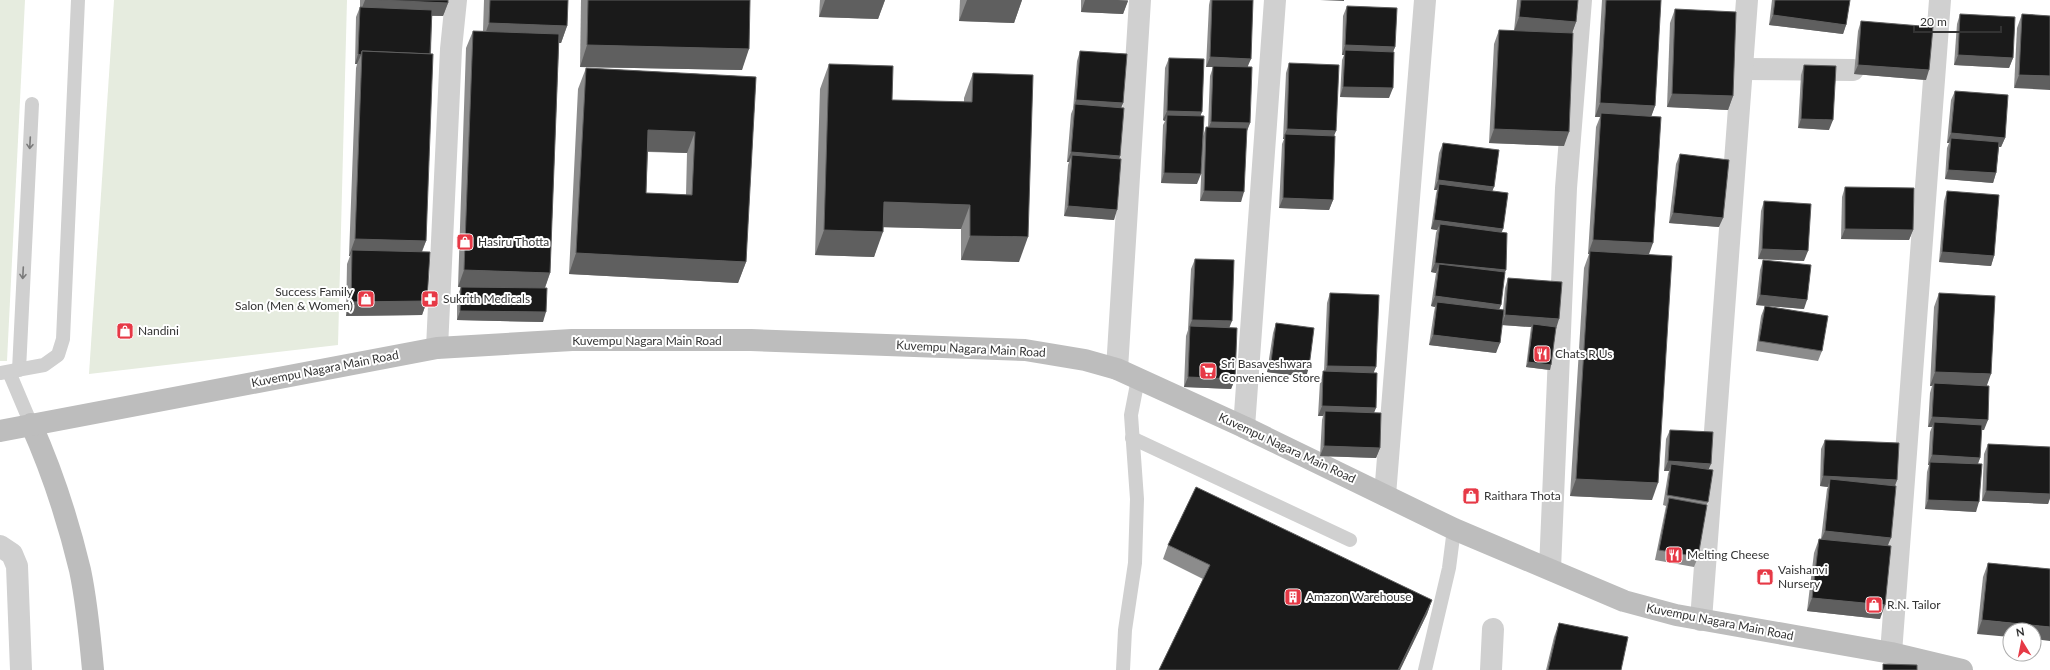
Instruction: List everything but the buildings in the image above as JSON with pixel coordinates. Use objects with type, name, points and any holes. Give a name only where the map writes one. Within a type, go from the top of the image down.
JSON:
[{"type":"street","points":[[437,348],[451,49],[456,0]]},
{"type":"street","points":[[1117,369],[1140,0]]},
{"type":"street","points":[[1244,427],[1275,0]]},
{"type":"street","points":[[1385,495],[1425,0]]},
{"type":"street","points":[[1550,569],[1566,188],[1581,0]]},
{"type":"street","points":[[1701,620],[1744,69],[1747,0]]},
{"type":"street","points":[[1891,653],[1940,0]]},
{"type":"street","points":[[1744,69],[1853,70]]},
{"type":"street","name":"Kuvempu Nagara Main Road","points":[[0,431],[437,348],[572,340],[751,340],[1025,350],[1085,360],[1117,369],[1244,427],[1454,529],[1599,591],[1646,608],[1701,620],[1891,653],[1933,666],[1962,670]]},
{"type":"street","points":[[31,424],[50,468],[80,570],[87,612],[93,670]]},
{"type":"street","points":[[0,546],[12,554],[16,566],[21,670]]},
{"type":"street","points":[[1491,670],[1493,629]]},
{"type":"lane","points":[[9,372],[44,365],[58,355],[63,339],[78,0]]},
{"type":"lane","points":[[31,424],[9,372],[32,104]]},
{"type":"lane","points":[[1123,670],[1125,630],[1135,563],[1137,499],[1132,438],[1132,415],[1138,379]]},
{"type":"lane","points":[[1132,438],[1350,540]]},
{"type":"lane","points":[[1425,670],[1449,568],[1454,529]]},
{"type":"shaded area","points":[[0,0],[25,0],[7,361],[0,361]]},
{"type":"shaded area","points":[[114,0],[347,0],[338,345],[89,374]]},
{"type":"place","name":"Hasiru Thotta","points":[[465,242]]},
{"type":"place","name":"Success Family Salon (Men & Women)","points":[[366,299]]},
{"type":"place","name":"Sukrith Medicals","points":[[430,299]]},
{"type":"place","name":"Nandini","points":[[125,331]]},
{"type":"place","name":"Chats R Us","points":[[1542,354]]},
{"type":"place","name":"Sri Basaveshwara Convenience Store","points":[[1208,371]]},
{"type":"place","name":"Raithara Thota","points":[[1471,496]]},
{"type":"place","name":"Melting Cheese","points":[[1674,555]]},
{"type":"place","name":"Vaishanvi Nursery","points":[[1765,577]]},
{"type":"place","name":"Amazon Warehouse","points":[[1293,597]]},
{"type":"place","name":"R.N. Tailor","points":[[1874,605]]}]
